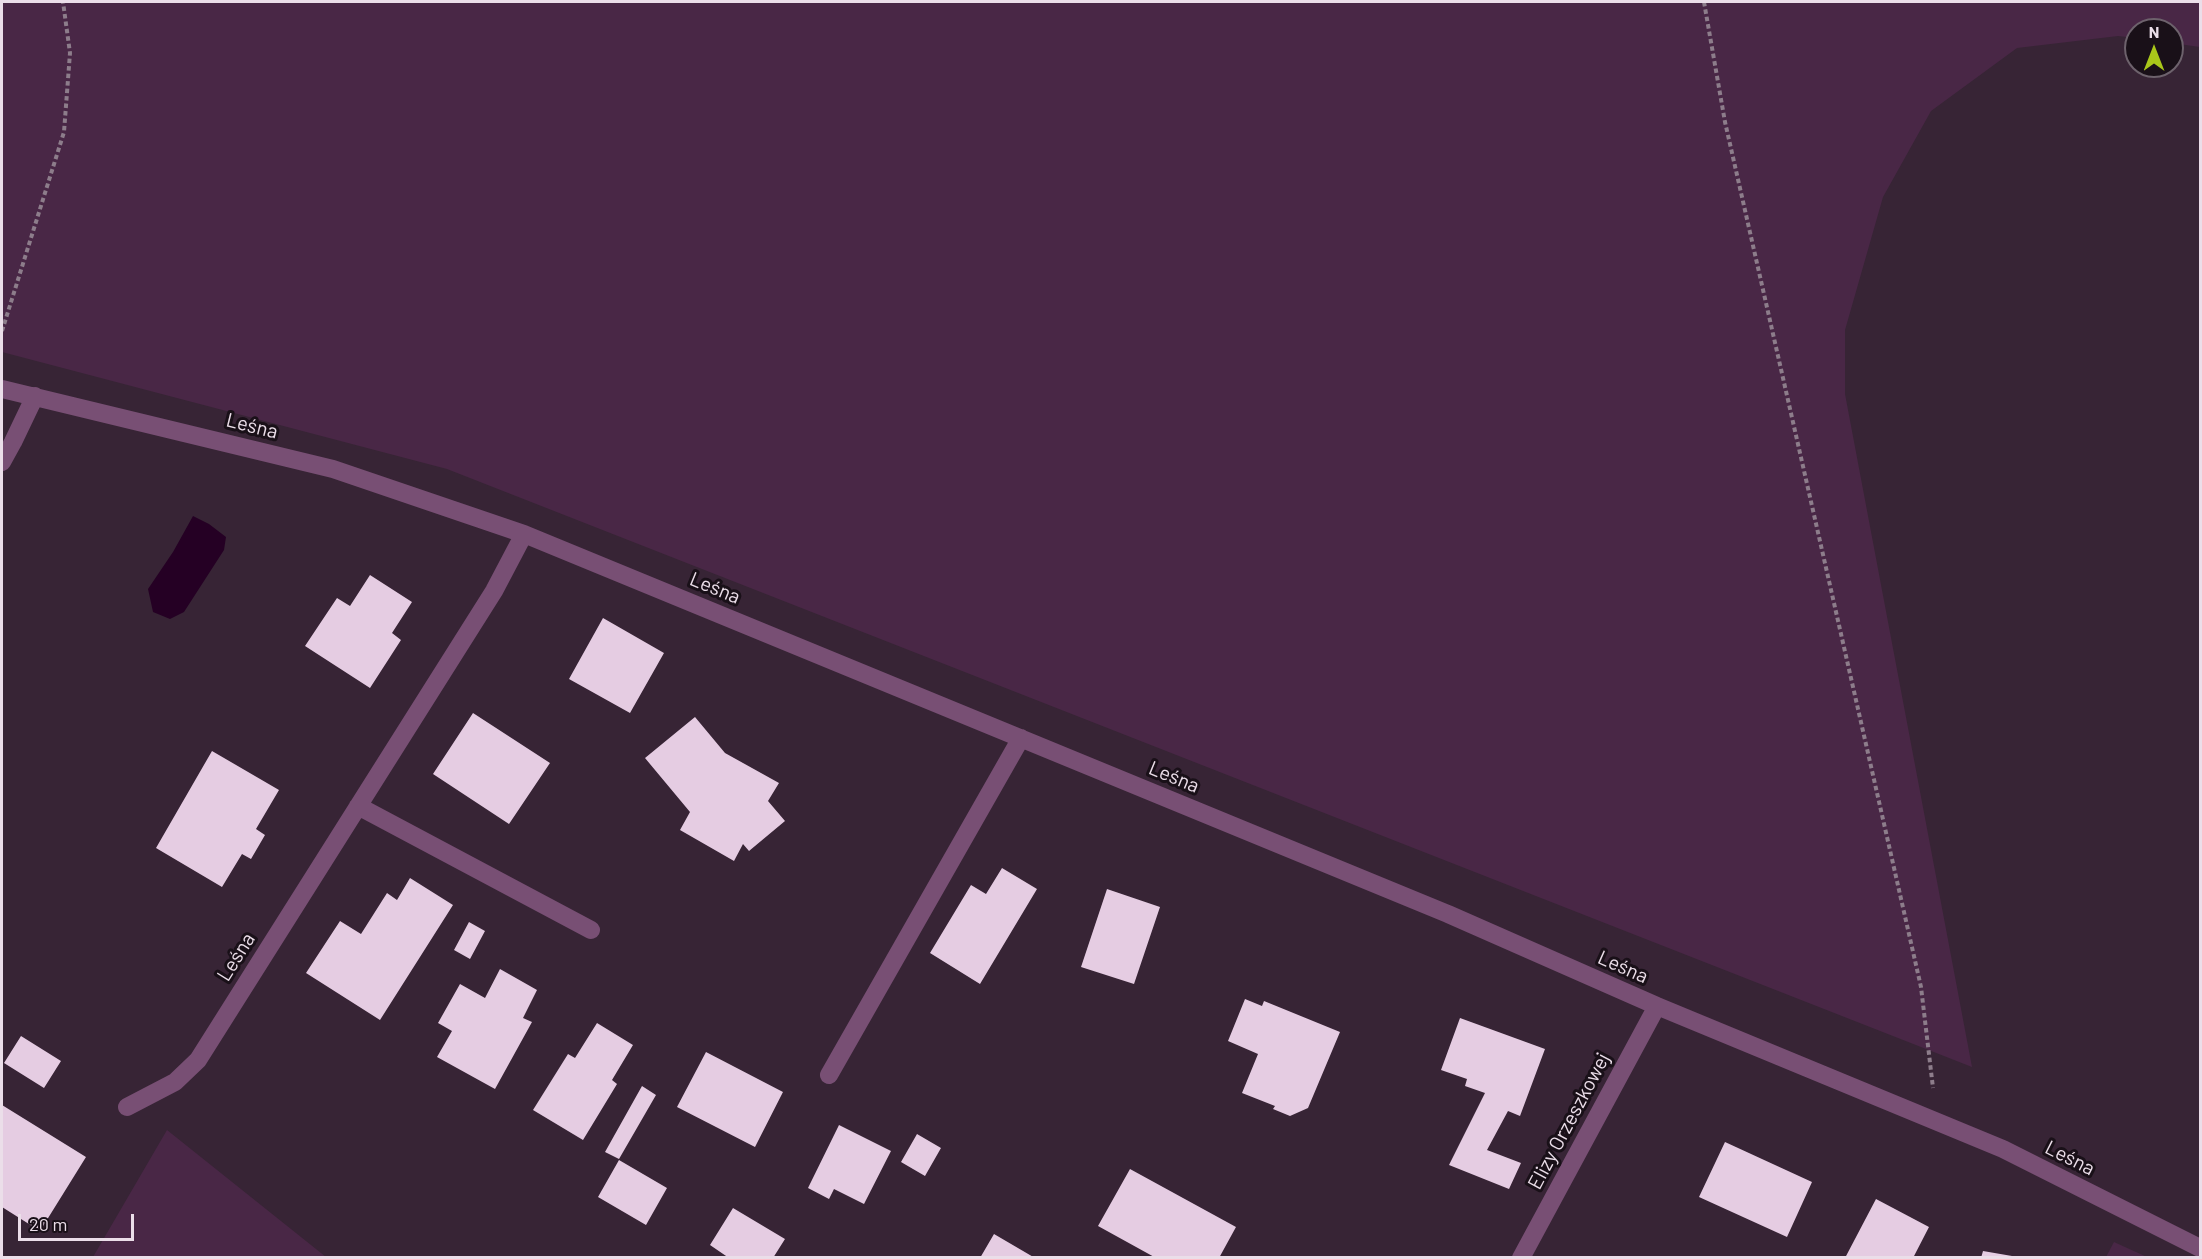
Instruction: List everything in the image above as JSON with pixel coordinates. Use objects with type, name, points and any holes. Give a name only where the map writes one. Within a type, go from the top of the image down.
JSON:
[{"type":"street","name":"Leśna","points":[[2,389],[333,469],[524,534],[1448,914],[1657,1006],[2003,1149],[2200,1248]]},
{"type":"street","points":[[2,462],[35,396]]},
{"type":"street","name":"Leśna","points":[[127,1107],[175,1082],[198,1060],[494,591],[524,534]]},
{"type":"street","points":[[829,1075],[1021,738]]},
{"type":"street","points":[[358,806],[591,930]]},
{"type":"street","name":"Elizy Orzeszkowej","points":[[1521,1257],[1657,1006]]},
{"type":"path","points":[[2,331],[64,132],[70,53],[63,2]]},
{"type":"path","points":[[1704,2],[1725,122],[1921,987],[1937,1122]]},
{"type":"shaded area","points":[[2,2],[2200,2],[2200,47],[2184,45],[2184,18],[2124,18],[2124,37],[2017,48],[1931,111],[1883,197],[1845,330],[1845,394],[1972,1067],[447,469],[2,352]]},
{"type":"shaded area","points":[[193,516],[209,524],[226,537],[224,550],[184,612],[170,619],[153,612],[148,589],[173,552]]},
{"type":"shaded area","points":[[167,1130],[326,1257],[93,1257]]},
{"type":"shaded area","points":[[2114,1242],[2147,1257],[2106,1257]]},
{"type":"building","points":[[370,575],[412,602],[392,633],[401,640],[370,688],[305,646],[337,598],[350,606]]},
{"type":"building","points":[[603,618],[664,653],[630,713],[569,679]]},
{"type":"building","points":[[473,713],[550,763],[509,824],[433,774]]},
{"type":"building","points":[[695,717],[725,753],[779,783],[768,801],[785,821],[749,851],[743,844],[734,861],[680,830],[690,812],[645,758]]},
{"type":"building","points":[[212,751],[279,790],[256,829],[265,835],[251,859],[242,854],[222,887],[156,848]]},
{"type":"building","points":[[1002,868],[1037,889],[980,984],[930,953],[971,885],[986,894]]},
{"type":"building","points":[[410,878],[453,905],[380,1020],[306,973],[340,921],[361,934],[387,893],[397,900]]},
{"type":"building","points":[[1107,889],[1160,907],[1134,984],[1081,967]]},
{"type":"building","points":[[469,922],[485,931],[470,959],[454,950]]},
{"type":"building","points":[[500,969],[537,990],[523,1018],[532,1022],[495,1089],[437,1057],[452,1031],[438,1023],[460,984],[485,998]]},
{"type":"building","points":[[1245,999],[1262,1006],[1264,1001],[1340,1032],[1308,1108],[1290,1116],[1273,1109],[1275,1106],[1242,1093],[1258,1054],[1228,1041]]},
{"type":"building","points":[[1460,1018],[1545,1049],[1520,1116],[1508,1111],[1487,1150],[1521,1163],[1509,1189],[1449,1165],[1485,1093],[1465,1086],[1467,1079],[1441,1070]]},
{"type":"building","points":[[597,1023],[633,1045],[612,1080],[617,1084],[583,1140],[533,1110],[568,1054],[575,1058]]},
{"type":"building","points":[[21,1036],[61,1061],[44,1088],[4,1063]]},
{"type":"building","points":[[706,1052],[783,1092],[755,1147],[677,1107]]},
{"type":"building","points":[[642,1086],[656,1095],[619,1159],[605,1152]]},
{"type":"building","points":[[2,1105],[86,1157],[40,1231],[2,1207]]},
{"type":"building","points":[[839,1125],[891,1151],[864,1204],[834,1189],[829,1199],[808,1188]]},
{"type":"building","points":[[917,1134],[941,1148],[925,1176],[901,1162]]},
{"type":"building","points":[[1725,1142],[1812,1182],[1787,1237],[1699,1197]]},
{"type":"building","points":[[619,1160],[667,1188],[646,1225],[598,1197]]},
{"type":"building","points":[[1130,1169],[1236,1227],[1219,1258],[1156,1258],[1098,1226]]},
{"type":"building","points":[[1876,1199],[1929,1227],[1913,1258],[1845,1258]]},
{"type":"building","points":[[733,1208],[785,1239],[773,1258],[729,1258],[710,1245]]},
{"type":"building","points":[[994,1234],[1035,1258],[980,1258]]},
{"type":"building","points":[[1983,1251],[2012,1256],[2012,1258],[1981,1258]]}]
